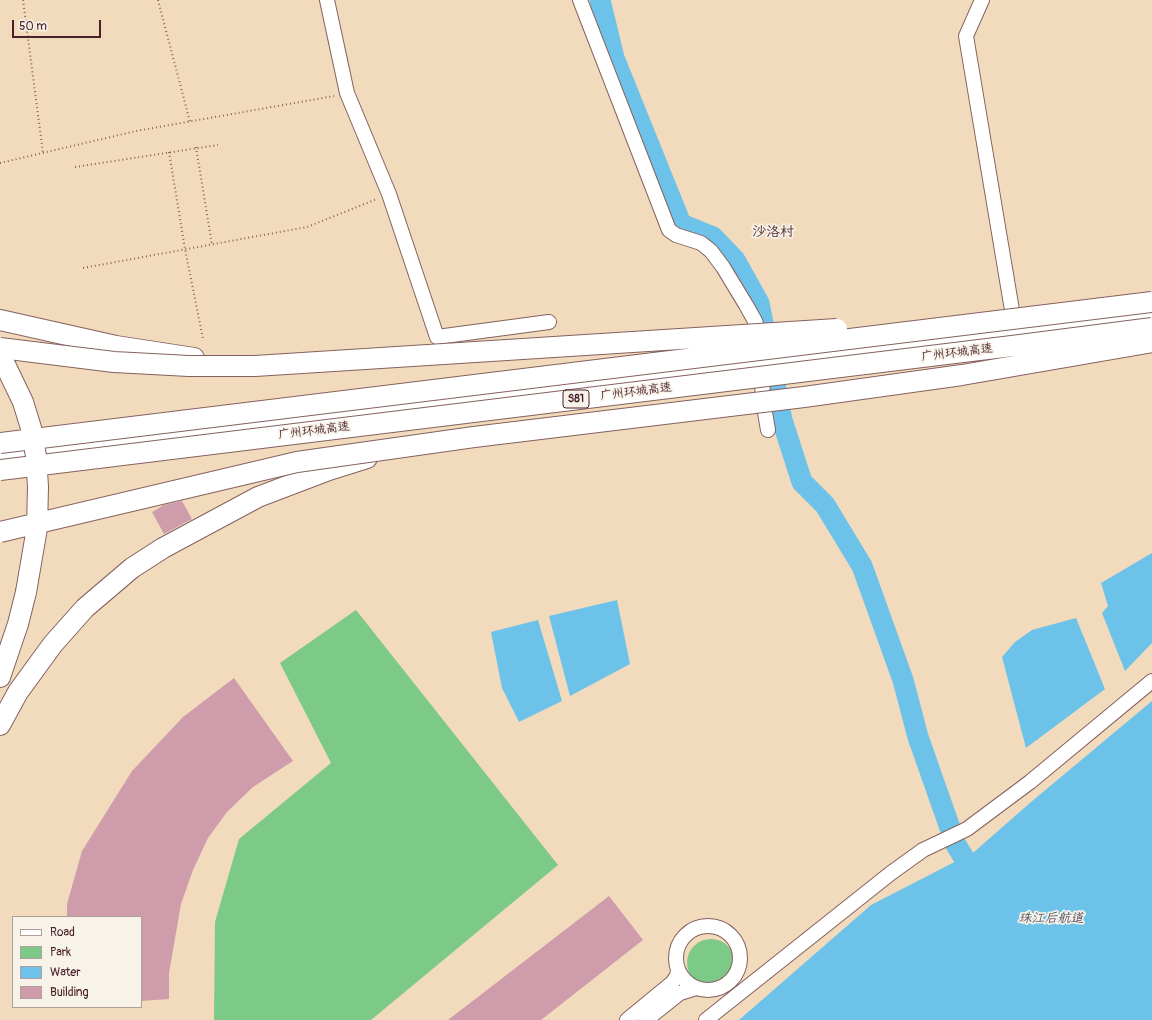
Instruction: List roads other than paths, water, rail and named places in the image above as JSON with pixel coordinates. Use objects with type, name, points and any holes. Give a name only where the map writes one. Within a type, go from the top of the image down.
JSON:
[{"type":"highway","name":"S81","points":[[0,443],[1152,302]]},
{"type":"highway","points":[[0,348],[96,361],[195,366],[276,366],[587,344],[1053,315]]},
{"type":"highway","points":[[0,320],[116,346],[177,356],[222,361],[307,361],[451,354]]},
{"type":"highway","name":"广州环城高速","points":[[0,470],[1020,346],[1152,328]]},
{"type":"highway","points":[[0,532],[276,466],[342,455],[902,383],[1152,342]]},
{"type":"highway","points":[[0,354],[18,390],[31,428],[36,456],[38,500],[35,544],[26,592],[18,624],[0,677]]},
{"type":"highway","points":[[0,725],[11,703],[34,668],[74,619],[118,579],[163,548],[258,497],[344,465],[401,449],[474,437]]},
{"type":"street","points":[[327,0],[347,93],[389,194],[437,337],[549,322]]},
{"type":"street","points":[[580,0],[669,230],[676,235],[701,243],[711,251],[723,267],[755,321],[762,340],[765,361],[762,395],[768,430]]},
{"type":"street","points":[[982,0],[966,36],[1015,332]]},
{"type":"street","points":[[0,460],[57,451],[174,438],[407,405],[765,361],[1152,316]]},
{"type":"street","points":[[706,1020],[890,873],[923,850],[967,829],[1030,782],[1152,681]]},
{"type":"street","points":[[704,925],[715,926],[725,930],[733,937],[739,946],[741,957],[739,967],[734,977],[727,984],[717,989],[706,990],[696,988],[686,982],[676,964],[676,953],[679,943],[685,934],[694,928],[704,925]]},
{"type":"street","points":[[627,1020],[672,983],[677,976],[678,970]]},
{"type":"street","points":[[734,977],[744,989]]},
{"type":"street","points":[[646,1020],[680,992],[696,988]]},
{"type":"water","points":[[1152,553],[1152,643],[1125,671],[1102,613],[1108,606],[1101,583]]},
{"type":"water","points":[[617,600],[630,664],[570,696],[549,616]]},
{"type":"water","points":[[1076,618],[1105,689],[1026,748],[1002,657],[1015,642],[1032,630]]},
{"type":"water","points":[[538,620],[562,701],[519,722],[502,688],[491,632]]},
{"type":"water","name":"珠江后航道","points":[[1152,701],[1152,1020],[739,1020],[871,905],[974,852],[1031,802]]},
{"type":"waterway","points":[[600,0],[614,58],[681,224],[713,237],[735,260],[759,303],[782,420],[802,482],[825,505],[862,566],[903,680],[918,737],[956,845],[979,882]]},
{"type":"district","name":"沙洛村","points":[[773,232]]}]
